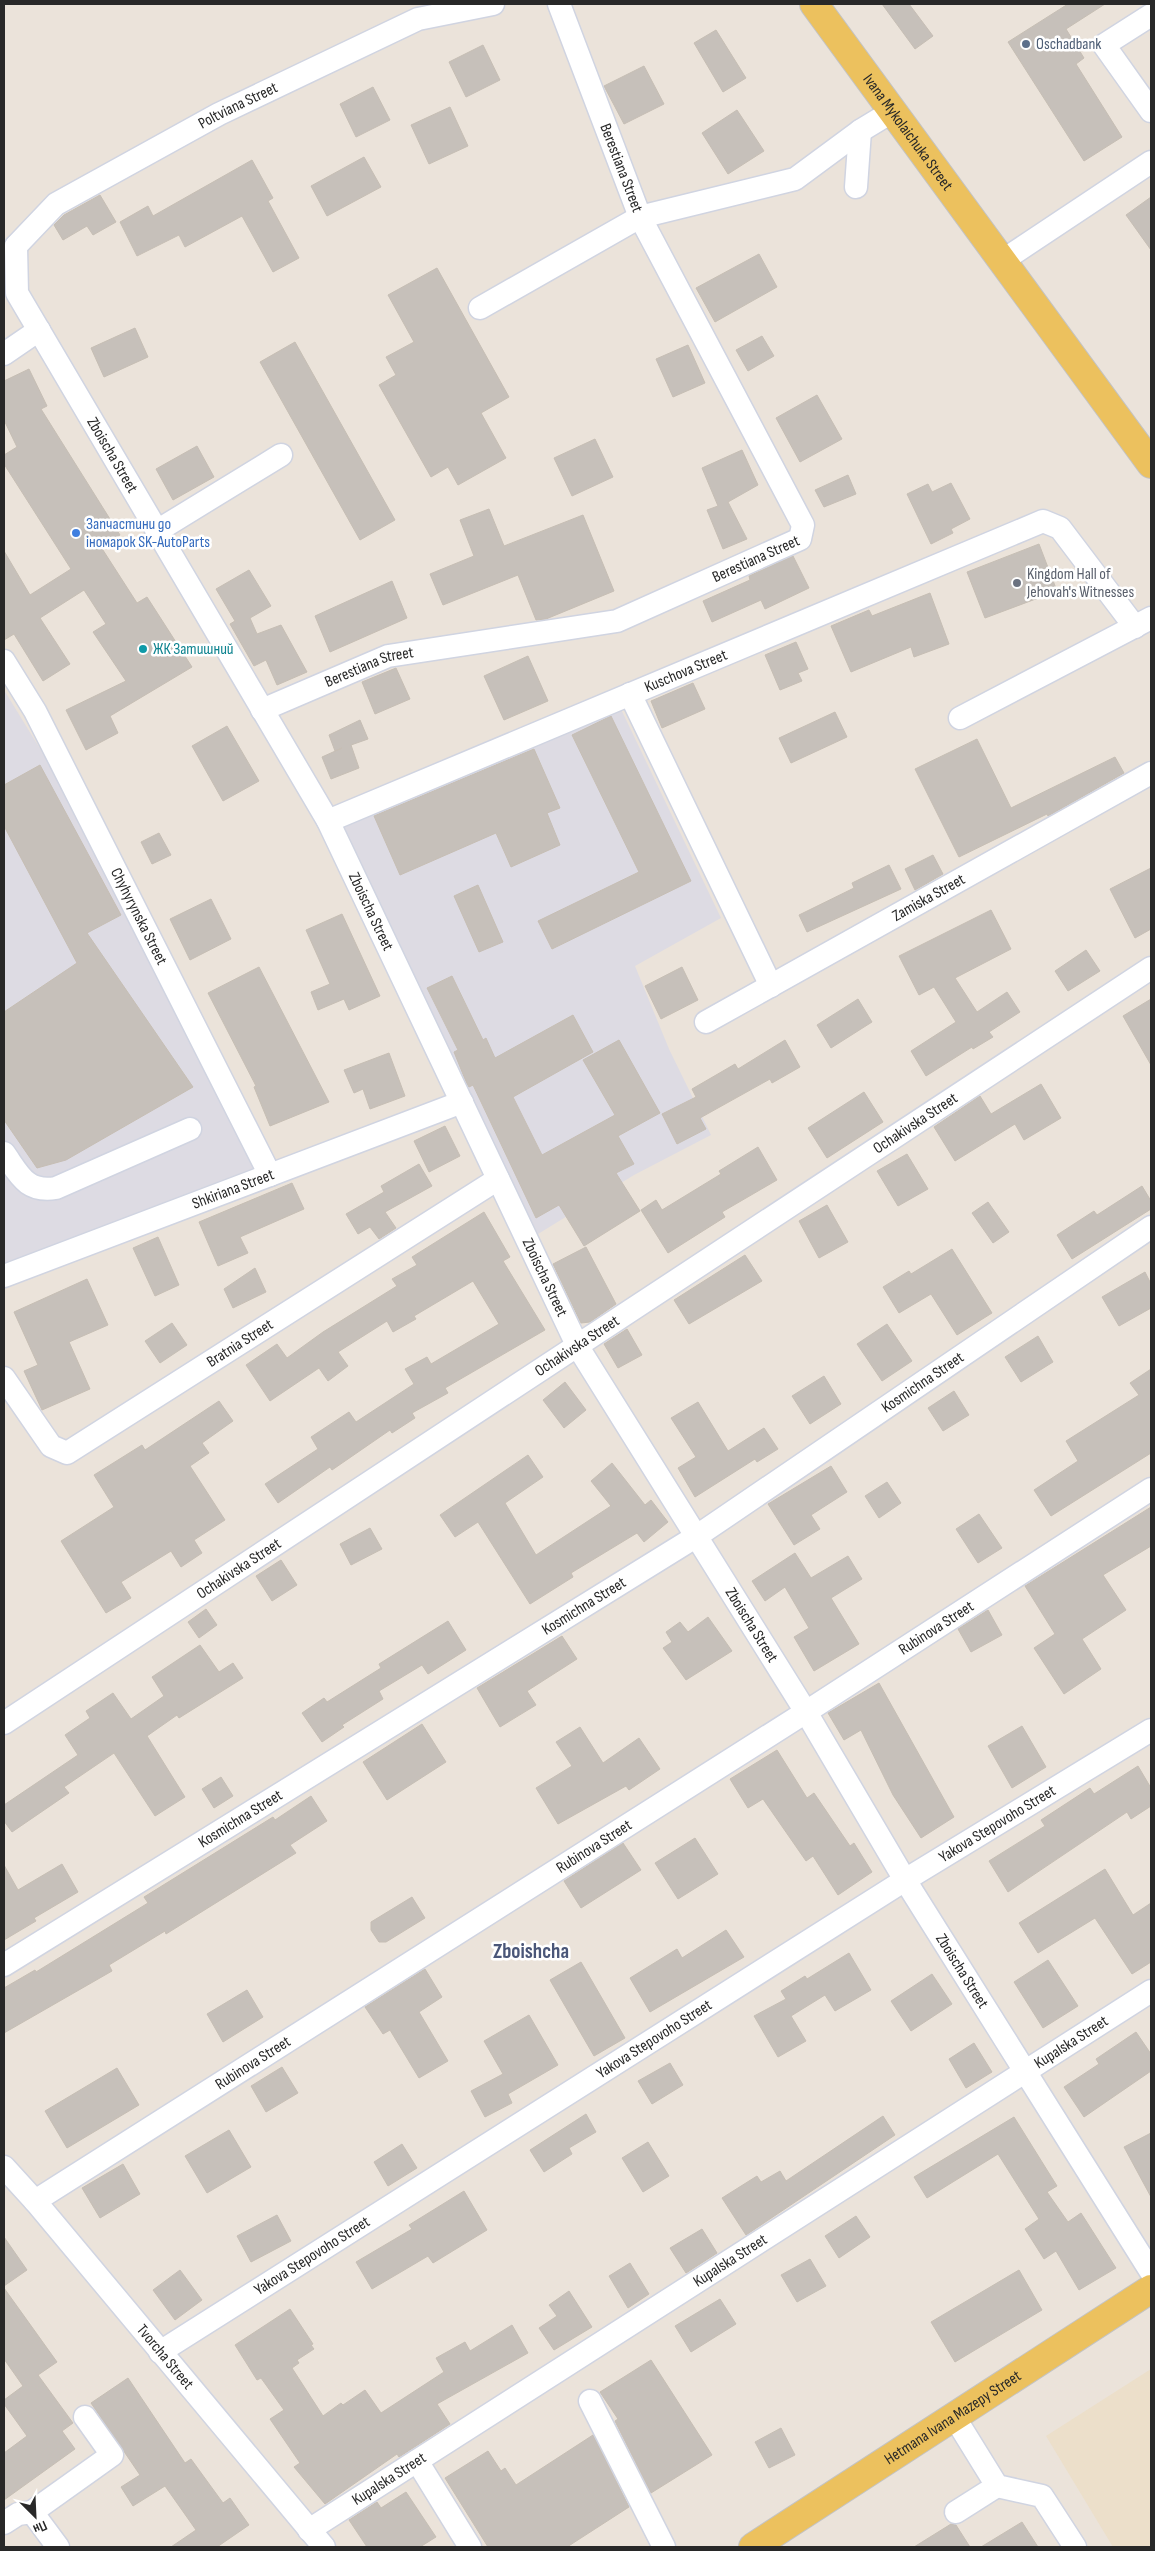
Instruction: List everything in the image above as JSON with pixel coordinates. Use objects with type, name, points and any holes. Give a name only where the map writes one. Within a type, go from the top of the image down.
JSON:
[{"type":"main road","name":"Ivana Mykolaichuka Street","points":[[814,4],[1151,464]]},
{"type":"main road","name":"Hetmana Ivana Mazepy Street","points":[[753,2547],[955,2418],[1151,2289]]},
{"type":"street","name":"Poltviana Street","points":[[10,246],[56,204],[219,114],[418,19],[493,4]]},
{"type":"street","name":"Berestiana Street","points":[[262,710],[388,656],[617,621],[800,540],[803,525],[640,217],[558,4]]},
{"type":"street","points":[[1151,15],[1104,45],[1151,111]]},
{"type":"street","points":[[480,308],[640,217],[795,179],[860,131],[893,111]]},
{"type":"street","points":[[856,187],[860,131]]},
{"type":"street","points":[[1002,261],[1151,162]]},
{"type":"street","name":"Zboischa Street","points":[[10,246],[17,293],[328,821],[578,1347],[806,1712],[905,1880],[1151,2272]]},
{"type":"street","points":[[4,354],[39,330]]},
{"type":"street","points":[[157,531],[281,455]]},
{"type":"street","name":"Kuschova Street","points":[[328,821],[1043,520],[1060,528],[1143,622]]},
{"type":"street","points":[[960,718],[1143,622]]},
{"type":"street","name":"Chyhyrynska Street","points":[[4,661],[35,711],[270,1175]]},
{"type":"street","points":[[630,694],[772,986]]},
{"type":"street","name":"Zamiska Street","points":[[706,1022],[1151,772]]},
{"type":"street","name":"Ochakivska Street","points":[[4,1723],[578,1347],[1151,968]]},
{"type":"street","name":"Shkiriana Street","points":[[4,1276],[462,1102]]},
{"type":"street","points":[[4,1153],[22,1179],[31,1187],[43,1190],[56,1188],[190,1129]]},
{"type":"street","name":"Bratnia Street","points":[[4,1378],[51,1446],[67,1453],[498,1179]]},
{"type":"street","name":"Kosmichna Street","points":[[4,1965],[697,1536],[1151,1227]]},
{"type":"street","name":"Rubinova Street","points":[[35,2201],[806,1712],[1151,1489]]},
{"type":"street","name":"Yakova Stepovoho Street","points":[[160,2352],[905,1880],[1151,1730]]},
{"type":"street","name":"Kupalska Street","points":[[308,2530],[1151,1992]]},
{"type":"street","name":"Tvorcha Street","points":[[4,2168],[35,2201],[324,2547]]},
{"type":"street","points":[[590,2401],[664,2547]]},
{"type":"street","points":[[4,2523],[18,2514],[32,2512],[112,2455],[85,2417]]},
{"type":"street","points":[[955,2418],[998,2486]]},
{"type":"street","points":[[417,2461],[470,2547]]},
{"type":"street","points":[[956,2512],[998,2486],[1042,2496],[1075,2547]]},
{"type":"street","points":[[32,2512],[58,2547]]},
{"type":"shaded area","points":[[4,690],[50,765],[254,1168],[4,1264]]},
{"type":"shaded area","points":[[618,703],[721,918],[635,966],[669,1049],[711,1135],[634,1175],[538,1234],[418,993],[341,821]]},
{"type":"shaded area","points":[[1151,2369],[1151,2547],[1113,2547],[1046,2436]]},
{"type":"building","points":[[882,4],[909,4],[933,36],[915,49]]},
{"type":"building","points":[[1068,4],[1105,4],[1066,29],[1084,58],[1076,64],[1122,137],[1084,161],[1008,42]]},
{"type":"building","points":[[716,30],[746,78],[723,92],[694,43]]},
{"type":"building","points":[[483,45],[500,80],[466,97],[449,62]]},
{"type":"building","points":[[644,66],[664,104],[624,124],[604,86]]},
{"type":"building","points":[[373,87],[390,120],[356,137],[340,104]]},
{"type":"building","points":[[450,107],[468,146],[429,164],[411,125]]},
{"type":"building","points":[[737,110],[764,151],[728,174],[702,133]]},
{"type":"building","points":[[364,157],[381,187],[327,216],[311,186]]},
{"type":"building","points":[[252,160],[273,198],[268,201],[299,258],[273,272],[242,216],[185,247],[179,235],[137,256],[120,222],[148,206],[153,216]]},
{"type":"building","points":[[100,195],[116,222],[93,235],[87,226],[63,240],[54,225],[64,215]]},
{"type":"building","points":[[1151,197],[1151,250],[1126,215]]},
{"type":"building","points":[[759,254],[777,287],[715,322],[696,288]]},
{"type":"building","points":[[437,268],[509,397],[481,413],[506,458],[458,485],[448,467],[431,477],[379,385],[396,375],[386,357],[414,342],[388,295]]},
{"type":"building","points":[[135,328],[148,357],[104,377],[91,348]]},
{"type":"building","points":[[762,336],[774,356],[748,371],[736,350]]},
{"type":"building","points":[[295,342],[395,520],[360,540],[260,362]]},
{"type":"building","points":[[688,345],[705,383],[673,397],[656,359]]},
{"type":"building","points":[[29,369],[47,406],[41,409],[120,535],[101,547],[137,603],[147,597],[192,667],[110,716],[118,733],[86,750],[66,710],[126,681],[93,632],[106,624],[84,590],[40,618],[70,664],[43,681],[14,634],[4,640],[4,551],[30,595],[71,569],[4,464],[4,455],[17,447],[4,420],[4,381]]},
{"type":"building","points":[[817,395],[842,439],[800,462],[776,418]]},
{"type":"building","points":[[595,439],[613,477],[572,496],[554,458]]},
{"type":"building","points":[[197,446],[214,477],[173,500],[156,469]]},
{"type":"building","points":[[742,450],[758,485],[728,502],[747,539],[723,549],[707,510],[718,506],[702,468]]},
{"type":"building","points":[[848,475],[856,494],[824,507],[815,490]]},
{"type":"building","points":[[951,483],[970,519],[951,529],[953,533],[931,544],[907,494],[928,484],[932,492]]},
{"type":"building","points":[[489,509],[504,546],[583,515],[614,591],[546,619],[536,620],[518,575],[443,605],[430,574],[474,556],[460,520]]},
{"type":"building","points":[[1039,544],[1057,591],[985,618],[967,572]]},
{"type":"building","points":[[793,556],[809,588],[765,609],[761,600],[712,622],[703,601],[750,580],[749,576]]},
{"type":"building","points":[[249,570],[271,606],[250,618],[257,634],[281,625],[307,672],[277,685],[266,660],[254,666],[230,624],[235,621],[216,589]]},
{"type":"building","points":[[392,581],[407,618],[330,652],[315,616]]},
{"type":"building","points":[[930,593],[949,644],[914,657],[911,647],[851,672],[831,626],[869,610],[872,616]]},
{"type":"building","points":[[796,642],[808,669],[798,673],[802,681],[780,690],[765,655]]},
{"type":"building","points":[[528,656],[548,701],[504,720],[484,676]]},
{"type":"building","points":[[396,668],[410,699],[375,714],[362,682]]},
{"type":"building","points":[[693,683],[705,709],[662,728],[651,701]]},
{"type":"building","points":[[835,712],[847,737],[791,763],[779,738]]},
{"type":"building","points":[[611,716],[691,881],[552,949],[538,921],[639,872],[572,735]]},
{"type":"building","points":[[360,720],[368,739],[351,745],[359,768],[331,779],[322,757],[342,748],[335,751],[329,735]]},
{"type":"building","points":[[227,726],[259,781],[223,801],[192,746]]},
{"type":"building","points":[[977,739],[1011,808],[1115,757],[1124,773],[1048,816],[1047,814],[959,857],[915,769]]},
{"type":"building","points":[[534,749],[560,808],[547,813],[560,845],[511,867],[496,833],[400,875],[374,816]]},
{"type":"building","points":[[40,765],[121,915],[87,933],[193,1087],[66,1160],[37,1168],[4,1120],[4,1012],[77,963],[4,826],[4,785]]},
{"type":"building","points":[[159,833],[171,855],[152,864],[141,842]]},
{"type":"building","points":[[933,855],[943,874],[915,890],[905,869]]},
{"type":"building","points":[[889,865],[901,889],[807,932],[799,915],[854,888],[852,883]]},
{"type":"building","points":[[1151,868],[1151,929],[1135,938],[1110,889]]},
{"type":"building","points":[[478,885],[503,942],[479,952],[454,896]]},
{"type":"building","points":[[211,899],[231,939],[190,960],[170,919]]},
{"type":"building","points":[[991,910],[1011,949],[955,978],[977,1012],[1007,992],[1020,1012],[989,1032],[993,1037],[973,1049],[972,1047],[926,1076],[911,1051],[956,1022],[934,987],[919,995],[899,956]]},
{"type":"building","points":[[342,914],[380,996],[349,1010],[344,999],[318,1010],[311,992],[330,984],[306,930]]},
{"type":"building","points":[[1086,950],[1100,971],[1068,991],[1055,971]]},
{"type":"building","points":[[259,967],[329,1102],[270,1126],[254,1087],[256,1086],[208,993]]},
{"type":"building","points":[[682,967],[698,1000],[661,1019],[645,986]]},
{"type":"building","points":[[452,976],[483,1040],[486,1038],[495,1058],[573,1015],[593,1052],[513,1097],[542,1155],[615,1115],[583,1060],[619,1040],[660,1113],[618,1136],[634,1164],[616,1173],[640,1211],[584,1246],[559,1205],[536,1218],[473,1085],[469,1087],[467,1084],[454,1052],[458,1050],[427,988]]},
{"type":"building","points":[[858,999],[872,1022],[831,1048],[817,1025]]},
{"type":"building","points":[[1151,999],[1151,1065],[1123,1016]]},
{"type":"building","points":[[785,1040],[800,1067],[772,1083],[770,1079],[700,1118],[706,1129],[677,1144],[662,1114],[696,1097],[692,1089],[735,1064],[738,1069]]},
{"type":"building","points":[[389,1053],[405,1096],[370,1109],[363,1089],[354,1093],[344,1070]]},
{"type":"building","points":[[1041,1084],[1061,1118],[1024,1140],[1015,1124],[955,1161],[934,1127],[980,1096],[991,1114]]},
{"type":"building","points":[[864,1092],[883,1122],[827,1158],[808,1128]]},
{"type":"building","points":[[445,1126],[460,1156],[429,1172],[414,1141]]},
{"type":"building","points":[[758,1147],[777,1180],[722,1212],[725,1217],[668,1253],[641,1210],[656,1200],[662,1210],[721,1174],[719,1171]]},
{"type":"building","points":[[907,1154],[928,1189],[898,1206],[877,1171]]},
{"type":"building","points":[[419,1164],[432,1186],[385,1212],[396,1228],[379,1239],[370,1227],[358,1234],[346,1214],[384,1192],[381,1186]]},
{"type":"building","points":[[292,1183],[304,1209],[240,1237],[248,1253],[218,1266],[199,1222]]},
{"type":"building","points":[[1142,1186],[1151,1201],[1151,1209],[1072,1259],[1057,1235],[1094,1211],[1097,1215]]},
{"type":"building","points":[[988,1202],[1009,1232],[993,1243],[972,1213]]},
{"type":"building","points":[[827,1205],[848,1242],[819,1258],[799,1221]]},
{"type":"building","points":[[484,1212],[510,1257],[503,1261],[545,1330],[445,1388],[448,1393],[412,1413],[415,1418],[392,1433],[390,1430],[332,1470],[330,1467],[278,1503],[265,1484],[318,1449],[311,1437],[349,1412],[356,1422],[414,1384],[405,1369],[427,1357],[431,1364],[499,1324],[473,1281],[414,1316],[416,1319],[393,1332],[387,1321],[338,1352],[348,1366],[328,1381],[319,1368],[270,1401],[246,1365],[277,1344],[287,1358],[323,1332],[397,1286],[392,1279],[417,1265],[412,1257]]},
{"type":"building","points":[[158,1237],[179,1285],[155,1296],[133,1248]]},
{"type":"building","points":[[586,1247],[616,1304],[590,1322],[581,1323],[553,1264]]},
{"type":"building","points":[[952,1249],[992,1313],[957,1335],[931,1294],[899,1313],[883,1287],[909,1271],[911,1274]]},
{"type":"building","points":[[745,1255],[762,1281],[689,1324],[674,1300]]},
{"type":"building","points":[[255,1268],[266,1292],[233,1308],[224,1289]]},
{"type":"building","points":[[1145,1272],[1151,1284],[1151,1308],[1119,1326],[1102,1297]]},
{"type":"building","points":[[87,1279],[108,1325],[69,1342],[90,1389],[42,1410],[24,1371],[38,1365],[14,1312]]},
{"type":"building","points":[[172,1323],[187,1345],[160,1363],[145,1341]]},
{"type":"building","points":[[887,1324],[912,1361],[882,1381],[857,1344]]},
{"type":"building","points":[[627,1329],[642,1355],[618,1368],[604,1344]]},
{"type":"building","points":[[1038,1336],[1053,1362],[1021,1382],[1005,1357]]},
{"type":"building","points":[[1151,1369],[1151,1453],[1051,1516],[1034,1490],[1078,1461],[1066,1441],[1139,1395],[1130,1383]]},
{"type":"building","points":[[824,1376],[841,1404],[810,1424],[792,1396]]},
{"type":"building","points":[[565,1382],[586,1410],[564,1428],[543,1400]]},
{"type":"building","points":[[954,1391],[969,1415],[943,1431],[928,1408]]},
{"type":"building","points":[[219,1401],[233,1421],[202,1443],[209,1453],[190,1466],[225,1520],[194,1540],[202,1553],[181,1567],[171,1551],[121,1582],[131,1598],[106,1613],[61,1541],[114,1507],[94,1475],[142,1445],[145,1450]]},
{"type":"building","points":[[698,1402],[728,1451],[764,1428],[778,1449],[757,1462],[755,1459],[695,1497],[678,1468],[696,1457],[671,1418]]},
{"type":"building","points":[[528,1455],[543,1477],[505,1503],[536,1555],[611,1506],[591,1481],[612,1463],[645,1505],[651,1500],[668,1522],[644,1542],[637,1533],[571,1573],[573,1577],[530,1604],[478,1522],[455,1537],[440,1515]]},
{"type":"building","points":[[831,1466],[847,1492],[811,1515],[820,1529],[794,1545],[768,1504]]},
{"type":"building","points":[[887,1482],[901,1503],[879,1518],[865,1496]]},
{"type":"building","points":[[1151,1507],[1151,1546],[1103,1575],[1126,1610],[1082,1639],[1101,1669],[1064,1694],[1034,1648],[1055,1634],[1025,1586]]},
{"type":"building","points":[[979,1514],[1002,1548],[978,1563],[956,1529]]},
{"type":"building","points":[[370,1528],[382,1549],[351,1565],[340,1544]]},
{"type":"building","points":[[795,1553],[811,1578],[848,1556],[862,1579],[831,1598],[859,1644],[814,1671],[794,1637],[809,1628],[785,1587],[765,1601],[752,1581]]},
{"type":"building","points":[[281,1560],[297,1585],[272,1601],[256,1576]]},
{"type":"building","points":[[206,1609],[217,1625],[199,1638],[188,1622]]},
{"type":"building","points":[[988,1610],[1002,1635],[971,1652],[958,1629]]},
{"type":"building","points":[[708,1617],[732,1651],[686,1680],[663,1648],[672,1642],[666,1632],[680,1622],[688,1632]]},
{"type":"building","points":[[448,1621],[466,1650],[428,1674],[422,1665],[379,1691],[383,1699],[342,1725],[344,1727],[322,1742],[302,1713],[324,1698],[327,1702],[381,1668],[379,1664]]},
{"type":"building","points":[[562,1636],[577,1659],[527,1691],[536,1705],[500,1727],[477,1688]]},
{"type":"building","points":[[200,1645],[219,1672],[233,1663],[243,1678],[179,1718],[177,1715],[147,1736],[185,1797],[155,1816],[114,1753],[64,1787],[69,1793],[12,1832],[4,1821],[4,1805],[78,1755],[65,1735],[90,1718],[86,1711],[113,1693],[131,1719],[164,1696],[152,1677]]},
{"type":"building","points":[[879,1683],[954,1817],[921,1838],[893,1795],[861,1730],[844,1740],[828,1713]]},
{"type":"building","points":[[422,1724],[446,1762],[387,1800],[363,1762]]},
{"type":"building","points":[[1022,1726],[1046,1767],[1012,1788],[988,1746]]},
{"type":"building","points":[[580,1727],[603,1763],[639,1738],[660,1769],[629,1790],[626,1786],[558,1824],[536,1788],[572,1766],[556,1742]]},
{"type":"building","points":[[777,1750],[807,1798],[814,1793],[850,1846],[854,1843],[872,1872],[838,1895],[813,1856],[806,1861],[763,1799],[748,1808],[730,1779]]},
{"type":"building","points":[[1138,1766],[1151,1788],[1151,1806],[1131,1819],[1127,1812],[1008,1892],[989,1861],[1045,1826],[1041,1820],[1090,1788],[1094,1794]]},
{"type":"building","points":[[221,1777],[233,1796],[214,1808],[202,1789]]},
{"type":"building","points":[[311,1796],[327,1821],[290,1845],[296,1853],[166,1934],[165,1931],[109,1965],[112,1971],[4,2033],[4,1988],[35,1970],[36,1972],[148,1903],[144,1897],[273,1817],[275,1820]]},
{"type":"building","points":[[695,1838],[718,1874],[678,1899],[655,1863]]},
{"type":"building","points":[[623,1843],[641,1870],[581,1908],[564,1881]]},
{"type":"building","points":[[62,1864],[78,1892],[34,1918],[36,1921],[4,1940],[4,1865],[18,1890]]},
{"type":"building","points":[[1105,1869],[1133,1915],[1151,1903],[1151,1962],[1132,1974],[1095,1918],[1038,1953],[1019,1923]]},
{"type":"building","points":[[412,1897],[425,1918],[386,1942],[379,1942],[371,1930],[371,1922]]},
{"type":"building","points":[[726,1930],[744,1957],[650,2012],[630,1978],[677,1949],[682,1958]]},
{"type":"building","points":[[849,1953],[871,1990],[835,2011],[825,1995],[791,2016],[806,2041],[778,2057],[754,2016],[786,1999],[781,1991],[805,1976],[807,1979]]},
{"type":"building","points":[[1048,1960],[1078,2006],[1043,2028],[1014,1982]]},
{"type":"building","points":[[581,1962],[625,2038],[594,2056],[550,1980]]},
{"type":"building","points":[[425,1969],[442,1997],[419,2012],[448,2061],[419,2078],[390,2030],[383,2034],[365,2007]]},
{"type":"building","points":[[932,1974],[952,2004],[911,2031],[891,2001]]},
{"type":"building","points":[[247,1990],[263,2017],[223,2042],[207,2014]]},
{"type":"building","points":[[529,2015],[558,2065],[508,2094],[512,2103],[485,2117],[471,2091],[503,2074],[484,2041]]},
{"type":"building","points":[[1136,2032],[1151,2054],[1151,2071],[1084,2117],[1064,2087],[1099,2064],[1096,2059]]},
{"type":"building","points":[[974,2043],[992,2072],[966,2088],[949,2059]]},
{"type":"building","points":[[670,2063],[683,2085],[652,2104],[638,2081]]},
{"type":"building","points":[[282,2067],[298,2093],[266,2112],[251,2086]]},
{"type":"building","points":[[117,2068],[139,2105],[67,2148],[45,2111]]},
{"type":"building","points":[[586,2114],[596,2132],[569,2148],[572,2154],[544,2172],[530,2150]]},
{"type":"building","points":[[883,2116],[895,2135],[746,2235],[722,2198],[757,2176],[761,2182],[780,2171],[786,2181]]},
{"type":"building","points":[[1014,2117],[1057,2186],[1047,2192],[1068,2222],[1081,2213],[1116,2268],[1079,2290],[1056,2251],[1044,2259],[1025,2229],[1039,2219],[998,2154],[927,2198],[914,2177]]},
{"type":"building","points":[[229,2130],[251,2167],[207,2193],[185,2156]]},
{"type":"building","points":[[1151,2133],[1151,2197],[1124,2147]]},
{"type":"building","points":[[648,2142],[669,2176],[643,2192],[622,2158]]},
{"type":"building","points":[[402,2144],[417,2168],[388,2186],[374,2162]]},
{"type":"building","points":[[123,2164],[140,2194],[100,2218],[82,2188]]},
{"type":"building","points":[[464,2191],[487,2230],[433,2263],[428,2256],[372,2289],[356,2262],[412,2229],[409,2225]]},
{"type":"building","points":[[277,2215],[291,2241],[251,2262],[237,2236]]},
{"type":"building","points":[[856,2216],[870,2237],[839,2258],[825,2236]]},
{"type":"building","points":[[702,2229],[717,2253],[686,2273],[670,2248]]},
{"type":"building","points":[[4,2237],[27,2270],[4,2286]]},
{"type":"building","points":[[810,2259],[826,2286],[797,2302],[781,2275]]},
{"type":"building","points":[[630,2263],[649,2294],[628,2308],[609,2276]]},
{"type":"building","points":[[180,2270],[202,2300],[175,2320],[153,2290]]},
{"type":"building","points":[[1019,2270],[1042,2310],[955,2362],[931,2322]]},
{"type":"building","points":[[4,2288],[57,2362],[38,2375],[73,2423],[62,2431],[75,2449],[4,2500],[4,2453],[27,2436],[4,2404],[4,2400],[23,2386],[4,2359]]},
{"type":"building","points":[[569,2291],[592,2327],[554,2350],[539,2328],[557,2316],[549,2305]]},
{"type":"building","points":[[720,2299],[736,2324],[691,2352],[675,2326]]},
{"type":"building","points":[[290,2309],[313,2344],[311,2345],[314,2349],[297,2360],[299,2363],[292,2368],[323,2416],[341,2403],[343,2405],[365,2390],[381,2413],[444,2372],[436,2358],[465,2342],[470,2351],[512,2325],[528,2353],[437,2404],[450,2424],[399,2457],[397,2454],[325,2504],[294,2467],[300,2463],[270,2419],[284,2410],[261,2378],[257,2380],[235,2345]]},
{"type":"building","points":[[651,2360],[712,2455],[651,2493],[615,2421],[618,2419],[600,2392]]},
{"type":"building","points":[[128,2378],[185,2463],[191,2459],[223,2503],[230,2498],[249,2525],[217,2547],[171,2547],[196,2530],[165,2486],[133,2506],[121,2487],[140,2475],[91,2403]]},
{"type":"building","points":[[781,2428],[795,2455],[769,2468],[755,2442]]},
{"type":"building","points":[[593,2435],[629,2507],[567,2547],[488,2547],[445,2478],[488,2451],[501,2471],[505,2468],[516,2485]]},
{"type":"building","points":[[406,2492],[436,2537],[420,2547],[367,2547],[349,2520],[377,2502],[381,2508]]},
{"type":"building","points":[[1022,2522],[1038,2547],[981,2547]]},
{"type":"building","points":[[951,2524],[956,2525],[970,2547],[914,2547]]},
{"type":"place","name":"Oschadbank","points":[[1026,44]]},
{"type":"place","name":"Запчастини до іномарок SK-AutoParts","points":[[76,533]]},
{"type":"place","name":"Kingdom Hall of Jehovah's Witnesses","points":[[1017,583]]},
{"type":"place","name":"ЖК Затишний","points":[[143,649]]},
{"type":"district","name":"Zboishcha","points":[[531,1951]]}]
